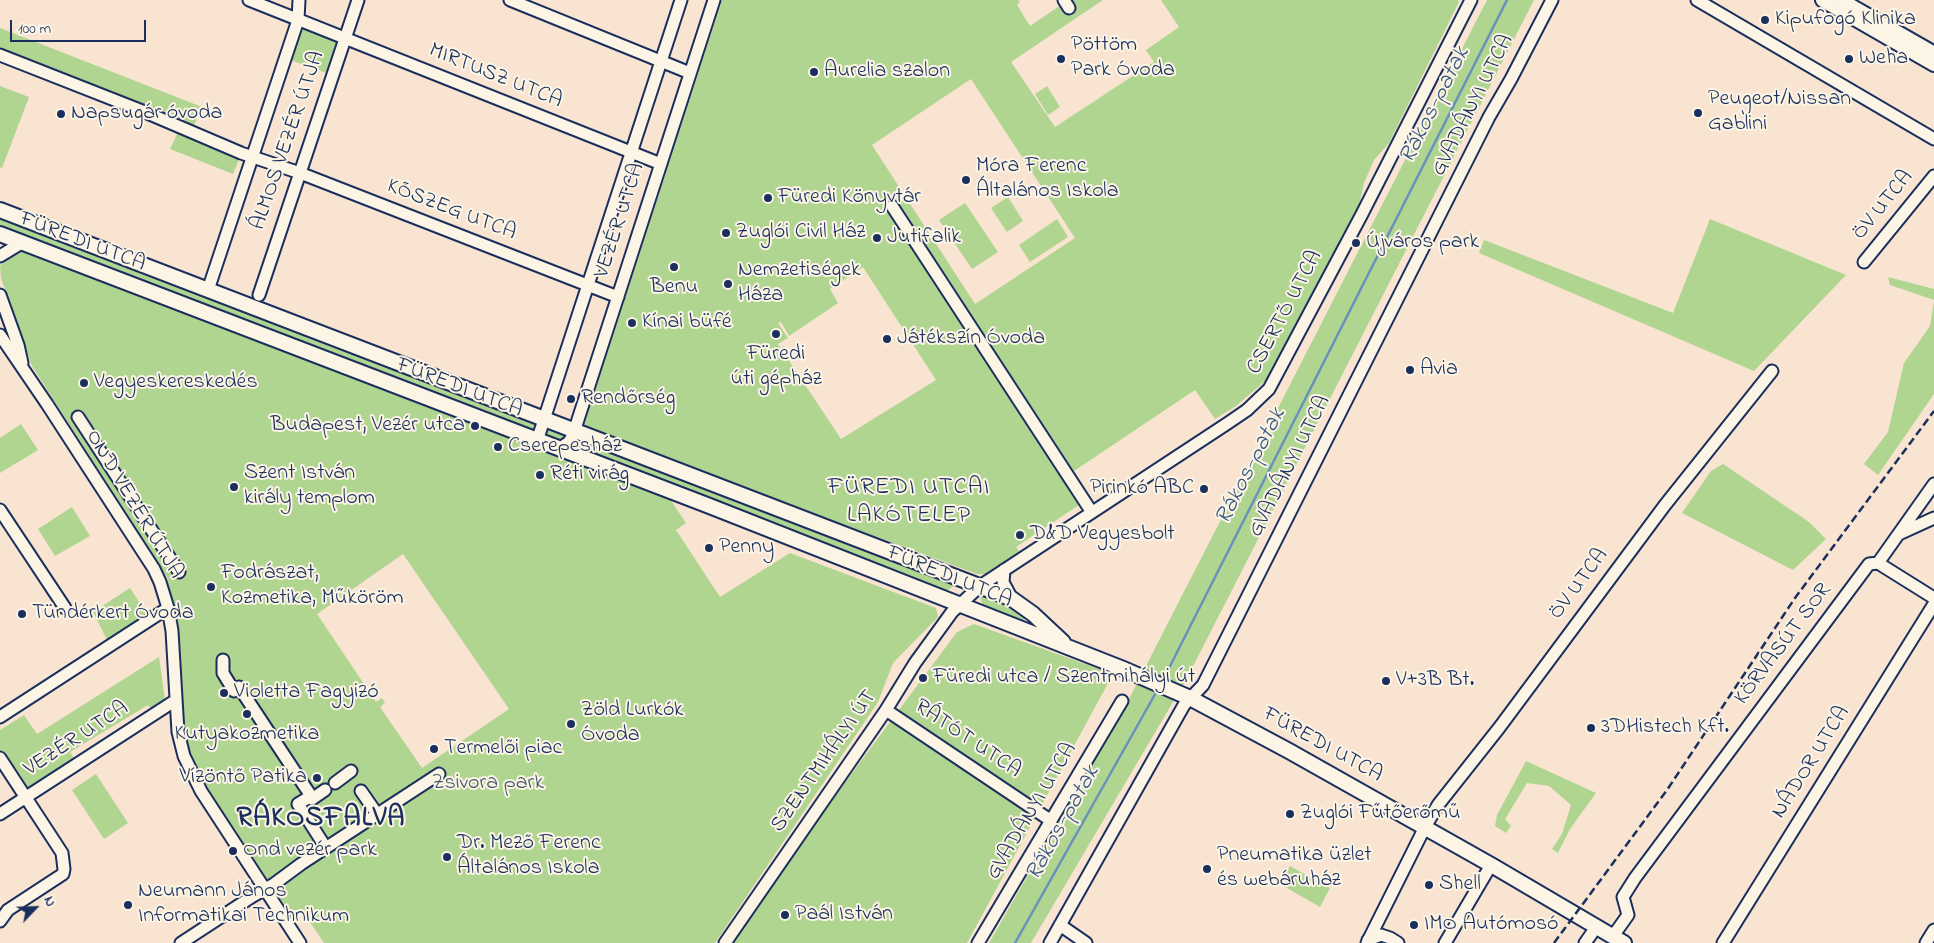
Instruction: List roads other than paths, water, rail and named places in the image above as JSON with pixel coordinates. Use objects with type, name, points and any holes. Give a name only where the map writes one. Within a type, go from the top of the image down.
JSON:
[{"type":"main road","points":[[1823,0],[1934,64]]},
{"type":"main road","name":"FÜREDI UTCA","points":[[0,210],[980,586],[1012,600],[1033,614],[1071,649]]},
{"type":"main road","points":[[41,249],[43,239],[56,231]]},
{"type":"main road","name":"FÜREDI UTCA","points":[[0,234],[960,605],[1190,698],[1491,864],[1618,939]]},
{"type":"street","points":[[249,0],[298,20]]},
{"type":"street","name":"ÁLMOS VEZÉR ÚTJA","points":[[208,290],[298,20],[299,0]]},
{"type":"street","name":"ÁLMOS VEZÉR ÚTJA","points":[[259,295],[358,0]]},
{"type":"street","points":[[510,0],[690,73]]},
{"type":"street","name":"VEZÉR UTCA","points":[[537,441],[681,0]]},
{"type":"street","name":"VEZÉR UTCA","points":[[559,449],[569,442],[574,430],[714,0]]},
{"type":"street","name":"CSERTŐ UTCA","points":[[960,605],[980,586],[1247,410],[1269,389],[1358,222],[1470,0]]},
{"type":"street","name":"GVADÁNYI UTCA","points":[[1050,943],[1184,705],[1203,685],[1489,117],[1552,0]]},
{"type":"street","points":[[1697,0],[1934,138]]},
{"type":"street","points":[[1844,0],[1934,52]]},
{"type":"street","name":"MIRTUSZ UTCA","points":[[298,20],[660,164]]},
{"type":"street","points":[[0,55],[252,156]]},
{"type":"street","name":"KŐSZEG UTCA","points":[[252,156],[300,173],[587,286],[618,296]]},
{"type":"street","name":"ÖV UTCA","points":[[1864,262],[1934,176]]},
{"type":"street","points":[[892,206],[1091,512]]},
{"type":"street","points":[[0,256],[23,242]]},
{"type":"street","name":"OND VEZÉR ÚTJA","points":[[0,295],[3,313],[18,345],[23,370]]},
{"type":"street","name":"OND VEZÉR ÚTJA","points":[[0,335],[154,569],[168,608],[180,743],[190,771],[300,943]]},
{"type":"street","name":"ÖV UTCA","points":[[1367,942],[1438,805],[1499,728],[1665,505],[1772,371]]},
{"type":"street","points":[[78,417],[179,572]]},
{"type":"street","name":"KÖRVASÚT SOR","points":[[1618,939],[1628,915],[1623,897],[1634,878],[1680,814],[1692,803],[1869,564],[1878,563],[1934,484]]},
{"type":"street","points":[[0,510],[65,608]]},
{"type":"street","points":[[1897,535],[1934,518]]},
{"type":"street","points":[[1878,563],[1934,598]]},
{"type":"street","name":"FÜREDI UTCA","points":[[1004,570],[1003,582],[1012,600]]},
{"type":"street","name":"NÁDOR UTCA","points":[[1724,943],[1934,604]]},
{"type":"street","name":"SZENTMIHÁLYI ÚT","points":[[725,943],[886,710],[915,663],[960,605]]},
{"type":"street","points":[[0,717],[168,608]]},
{"type":"street","points":[[223,660],[222,673],[234,690],[239,688],[312,799],[325,790]]},
{"type":"street","name":"VEZÉR UTCA","points":[[0,814],[176,700]]},
{"type":"street","name":"GVADÁNYI UTCA","points":[[978,943],[1122,701]]},
{"type":"street","name":"RÁTÓT UTCA","points":[[886,710],[1050,820]]},
{"type":"street","points":[[0,758],[62,853],[64,869],[63,874],[8,910],[0,921]]},
{"type":"street","points":[[335,783],[351,771]]},
{"type":"street","points":[[181,943],[265,890],[439,774]]},
{"type":"street","points":[[362,790],[377,814]]},
{"type":"street","points":[[310,796],[298,804],[326,848]]},
{"type":"street","points":[[1445,943],[1491,864]]},
{"type":"street","points":[[1060,925],[1086,943]]},
{"type":"street","points":[[1585,943],[1597,926]]},
{"type":"street","points":[[1926,943],[1934,930]]},
{"type":"street","points":[[1367,942],[1381,936],[1390,938],[1398,943]]},
{"type":"waterway","name":"Rákos-patak","points":[[1163,680],[1507,0]]},
{"type":"waterway","name":"Rákos-patak","points":[[1015,943],[1158,689]]},
{"type":"railway","points":[[1554,943],[1667,790],[1795,598],[1934,411]]},
{"type":"place","name":"Kipufogó Klinika","points":[[1765,20]]},
{"type":"place","name":"Pöttöm Park Óvoda","points":[[1061,59]]},
{"type":"place","name":"Weha","points":[[1849,59]]},
{"type":"place","name":"Aurelia szalon","points":[[814,72]]},
{"type":"place","name":"Peugeot/Nissan Gablini","points":[[1698,113]]},
{"type":"place","name":"Napsugár óvoda","points":[[61,114]]},
{"type":"place","name":"Móra Ferenc Általános Iskola","points":[[966,180]]},
{"type":"place","name":"Füredi Könyvtár","points":[[768,198]]},
{"type":"place","name":"Zuglói Civil Ház","points":[[726,233]]},
{"type":"place","name":"Jutifalik","points":[[877,238]]},
{"type":"place","name":"Újváros park","points":[[1356,243]]},
{"type":"place","name":"Benu","points":[[674,267]]},
{"type":"place","name":"Nemzetiségek Háza","points":[[728,284]]},
{"type":"place","name":"Kínai büfé","points":[[632,323]]},
{"type":"place","name":"Füredi úti gépház","points":[[776,334]]},
{"type":"place","name":"Játékszín Óvoda","points":[[887,339]]},
{"type":"place","name":"Avia","points":[[1410,370]]},
{"type":"place","name":"Vegyeskereskedés","points":[[84,383]]},
{"type":"place","name":"Rendőrség","points":[[571,399]]},
{"type":"place","name":"Budapest, Vezér utca","points":[[475,426]]},
{"type":"place","name":"Cserepesház","points":[[498,447]]},
{"type":"place","name":"Réti virág","points":[[540,475]]},
{"type":"place","name":"Szent István király templom","points":[[234,487]]},
{"type":"place","name":"Pirinkó ABC","points":[[1204,489]]},
{"type":"place","name":"D&D Vegyesbolt","points":[[1020,535]]},
{"type":"place","name":"Penny","points":[[709,548]]},
{"type":"place","name":"Fodrászat, Kozmetika, Műköröm","points":[[211,587]]},
{"type":"place","name":"Tündérkert Óvoda","points":[[22,614]]},
{"type":"place","name":"Füredi utca / Szentmihályi út","points":[[923,678]]},
{"type":"place","name":"V+3B Bt.","points":[[1386,681]]},
{"type":"place","name":"Violetta Fagyizó","points":[[224,693]]},
{"type":"place","name":"Kutyakozmetika","points":[[247,714]]},
{"type":"place","name":"Zöld Lurkók Óvoda","points":[[571,724]]},
{"type":"place","name":"3DHistech Kft.","points":[[1591,728]]},
{"type":"place","name":"Termelői piac","points":[[434,749]]},
{"type":"place","name":"Vízöntő Patika","points":[[317,778]]},
{"type":"place","name":"Zuglói Fűtőerőmű","points":[[1290,814]]},
{"type":"place","name":"Ond vezér park","points":[[233,851]]},
{"type":"place","name":"Dr. Mező Ferenc Általános Iskola","points":[[447,857]]},
{"type":"place","name":"Pneumatika üzlet és webáruház","points":[[1207,869]]},
{"type":"place","name":"Shell","points":[[1429,885]]},
{"type":"place","name":"Neumann János Informatikai Technikum","points":[[128,905]]},
{"type":"place","name":"Paál István","points":[[785,915]]},
{"type":"place","name":"IMO Autómosó","points":[[1414,925]]},
{"type":"district","name":"FÜREDI UTCAI LAKÓTELEP","points":[[909,503]]},
{"type":"district","name":"RÁKOSFALVA","points":[[321,820]]},
{"type":"park label","name":"Zsivora park","points":[[488,784]]}]
